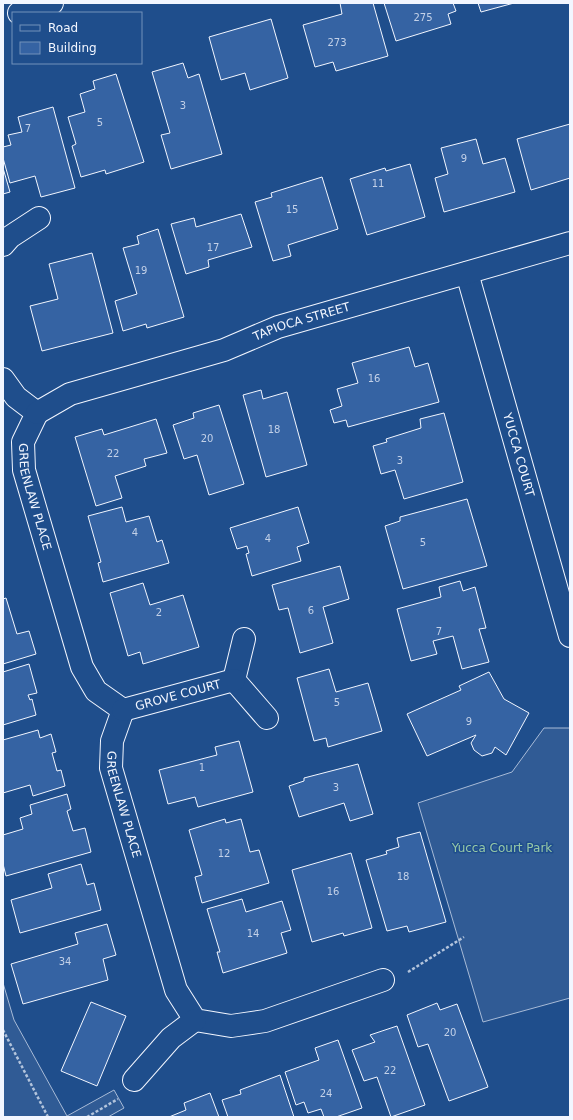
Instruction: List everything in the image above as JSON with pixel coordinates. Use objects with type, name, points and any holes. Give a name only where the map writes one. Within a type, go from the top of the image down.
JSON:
[{"type":"street","points":[[22,12],[52,3]]},
{"type":"street","points":[[3,245],[10,237],[39,218]]},
{"type":"street","name":"TAPIOCA STREET","points":[[37,413],[70,394],[224,350],[278,327],[570,243]]},
{"type":"street","name":"YUCCA COURT","points":[[467,273],[570,636]]},
{"type":"street","points":[[3,379],[16,397],[37,413]]},
{"type":"street","name":"GREENLAW PLACE","points":[[37,413],[22,442],[24,470],[82,667],[96,691],[123,710],[112,741],[111,768],[176,990],[195,1020]]},
{"type":"street","name":"GROVE COURT","points":[[234,680],[244,639]]},
{"type":"street","name":"GROVE COURT","points":[[123,710],[234,680]]},
{"type":"street","name":"GROVE COURT","points":[[234,680],[267,718]]},
{"type":"street","points":[[134,1080],[171,1038],[195,1020],[231,1026],[265,1022],[383,980]]},
{"type":"path","points":[[383,980],[400,977],[464,937]]},
{"type":"path","points":[[3,1030],[48,1117]]},
{"type":"path","points":[[87,1117],[125,1095],[134,1080]]},
{"type":"shaded area","name":"Yucca Court Park","points":[[544,728],[570,728],[570,998],[483,1022],[418,803],[512,772]]},
{"type":"shaded area","points":[[3,983],[14,1020],[67,1116],[114,1090],[124,1108],[108,1117],[3,1117]]},
{"type":"building","points":[[340,3],[373,3],[388,56],[336,71],[333,62],[315,67],[303,25],[342,14]]},
{"type":"building","points":[[384,3],[453,3],[456,11],[448,14],[451,24],[396,41]]},
{"type":"building","points":[[478,3],[514,3],[481,12]]},
{"type":"building","points":[[271,19],[288,78],[250,90],[245,73],[221,80],[209,37]]},
{"type":"building","points":[[183,63],[188,78],[199,74],[222,154],[171,169],[161,135],[170,133],[152,72]]},
{"type":"building","points":[[116,74],[144,162],[106,174],[105,170],[81,177],[72,146],[76,144],[68,117],[85,112],[80,94],[95,89],[93,81]]},
{"type":"building","points":[[53,107],[75,188],[41,197],[35,176],[10,183],[3,158],[3,147],[11,145],[8,135],[22,132],[18,117]]},
{"type":"building","points":[[570,124],[570,178],[531,190],[517,139]]},
{"type":"building","points":[[476,139],[483,164],[505,158],[515,192],[444,212],[435,178],[448,174],[441,148]]},
{"type":"building","points":[[410,164],[425,217],[367,235],[350,179],[385,168],[386,171]]},
{"type":"building","points":[[3,168],[10,192],[3,194]]},
{"type":"building","points":[[322,177],[338,229],[288,245],[291,256],[273,261],[255,202],[272,197],[271,193]]},
{"type":"building","points":[[241,214],[252,247],[208,260],[209,267],[186,274],[171,224],[194,218],[196,227]]},
{"type":"building","points":[[158,229],[184,317],[147,328],[146,324],[123,331],[115,301],[137,294],[123,248],[139,244],[137,236]]},
{"type":"building","points":[[92,253],[113,333],[42,351],[30,306],[58,299],[49,264]]},
{"type":"building","points":[[409,347],[415,367],[428,363],[439,402],[348,427],[346,420],[334,423],[330,410],[342,406],[337,389],[358,383],[352,363]]},
{"type":"building","points":[[261,390],[263,399],[287,392],[307,465],[266,477],[243,395]]},
{"type":"building","points":[[219,405],[244,484],[209,495],[197,455],[184,459],[173,425],[194,418],[193,413]]},
{"type":"building","points":[[444,413],[463,482],[404,499],[395,470],[381,474],[373,446],[387,442],[386,439],[421,428],[420,419]]},
{"type":"building","points":[[156,419],[167,453],[144,459],[146,466],[115,476],[122,498],[96,506],[75,437],[102,429],[104,435]]},
{"type":"building","points":[[467,499],[487,566],[403,589],[385,526],[400,521],[400,517]]},
{"type":"building","points":[[122,507],[126,522],[149,516],[157,542],[162,540],[169,563],[103,582],[98,563],[101,562],[88,516]]},
{"type":"building","points":[[298,507],[309,543],[297,547],[301,561],[252,576],[246,554],[249,553],[247,546],[237,549],[230,528]]},
{"type":"building","points":[[340,566],[349,599],[323,607],[333,643],[300,653],[288,608],[279,610],[272,585]]},
{"type":"building","points":[[460,581],[463,591],[475,587],[486,628],[479,629],[489,662],[462,669],[453,636],[433,641],[437,654],[411,661],[397,609],[441,597],[439,587]]},
{"type":"building","points":[[143,583],[150,605],[183,595],[199,647],[143,664],[140,652],[128,656],[110,593]]},
{"type":"building","points":[[6,598],[17,634],[29,631],[36,654],[3,664],[3,599]]},
{"type":"building","points":[[29,664],[37,693],[28,695],[30,700],[32,699],[36,715],[3,725],[3,672]]},
{"type":"building","points":[[329,669],[336,692],[368,683],[382,731],[328,747],[326,738],[314,741],[297,678]]},
{"type":"building","points":[[489,672],[504,699],[529,713],[506,755],[495,747],[492,753],[482,756],[474,750],[471,743],[476,735],[427,756],[407,714],[461,690],[459,686]]},
{"type":"building","points":[[38,730],[40,738],[51,734],[56,752],[52,753],[57,771],[61,770],[65,786],[33,796],[30,785],[3,793],[3,740]]},
{"type":"building","points":[[239,741],[253,792],[198,807],[195,797],[168,804],[159,770],[217,755],[215,747]]},
{"type":"building","points":[[358,764],[373,814],[350,821],[344,803],[299,817],[289,786],[304,781],[304,778]]},
{"type":"building","points":[[67,794],[71,809],[67,811],[73,831],[85,828],[91,852],[6,876],[3,864],[3,835],[23,829],[20,818],[32,814],[30,805]]},
{"type":"building","points":[[225,819],[226,823],[241,819],[250,852],[259,850],[269,883],[202,903],[195,877],[202,875],[189,830]]},
{"type":"building","points":[[420,832],[446,922],[409,932],[407,926],[387,931],[366,860],[387,854],[386,851],[399,847],[397,838]]},
{"type":"building","points":[[351,853],[372,928],[344,936],[343,933],[312,942],[292,870]]},
{"type":"building","points":[[81,864],[87,885],[94,883],[101,910],[20,933],[11,900],[52,888],[48,874]]},
{"type":"building","points":[[242,899],[246,912],[282,901],[291,930],[281,933],[287,953],[223,973],[217,952],[220,952],[207,909]]},
{"type":"building","points":[[107,924],[116,955],[103,959],[108,980],[23,1004],[11,964],[78,944],[75,933]]},
{"type":"building","points":[[91,1002],[126,1016],[97,1086],[61,1071]]},
{"type":"building","points":[[437,1003],[440,1010],[457,1004],[488,1087],[449,1101],[428,1044],[418,1047],[407,1015]]},
{"type":"building","points":[[397,1026],[425,1105],[391,1117],[377,1077],[364,1081],[352,1050],[375,1042],[370,1035]]},
{"type":"building","points":[[338,1040],[362,1108],[336,1117],[324,1117],[321,1109],[308,1113],[304,1102],[296,1105],[285,1072],[319,1060],[315,1048]]},
{"type":"building","points":[[280,1075],[294,1117],[228,1117],[222,1100],[241,1094],[240,1090]]},
{"type":"building","points":[[210,1093],[219,1117],[169,1117],[186,1110],[184,1103]]}]
